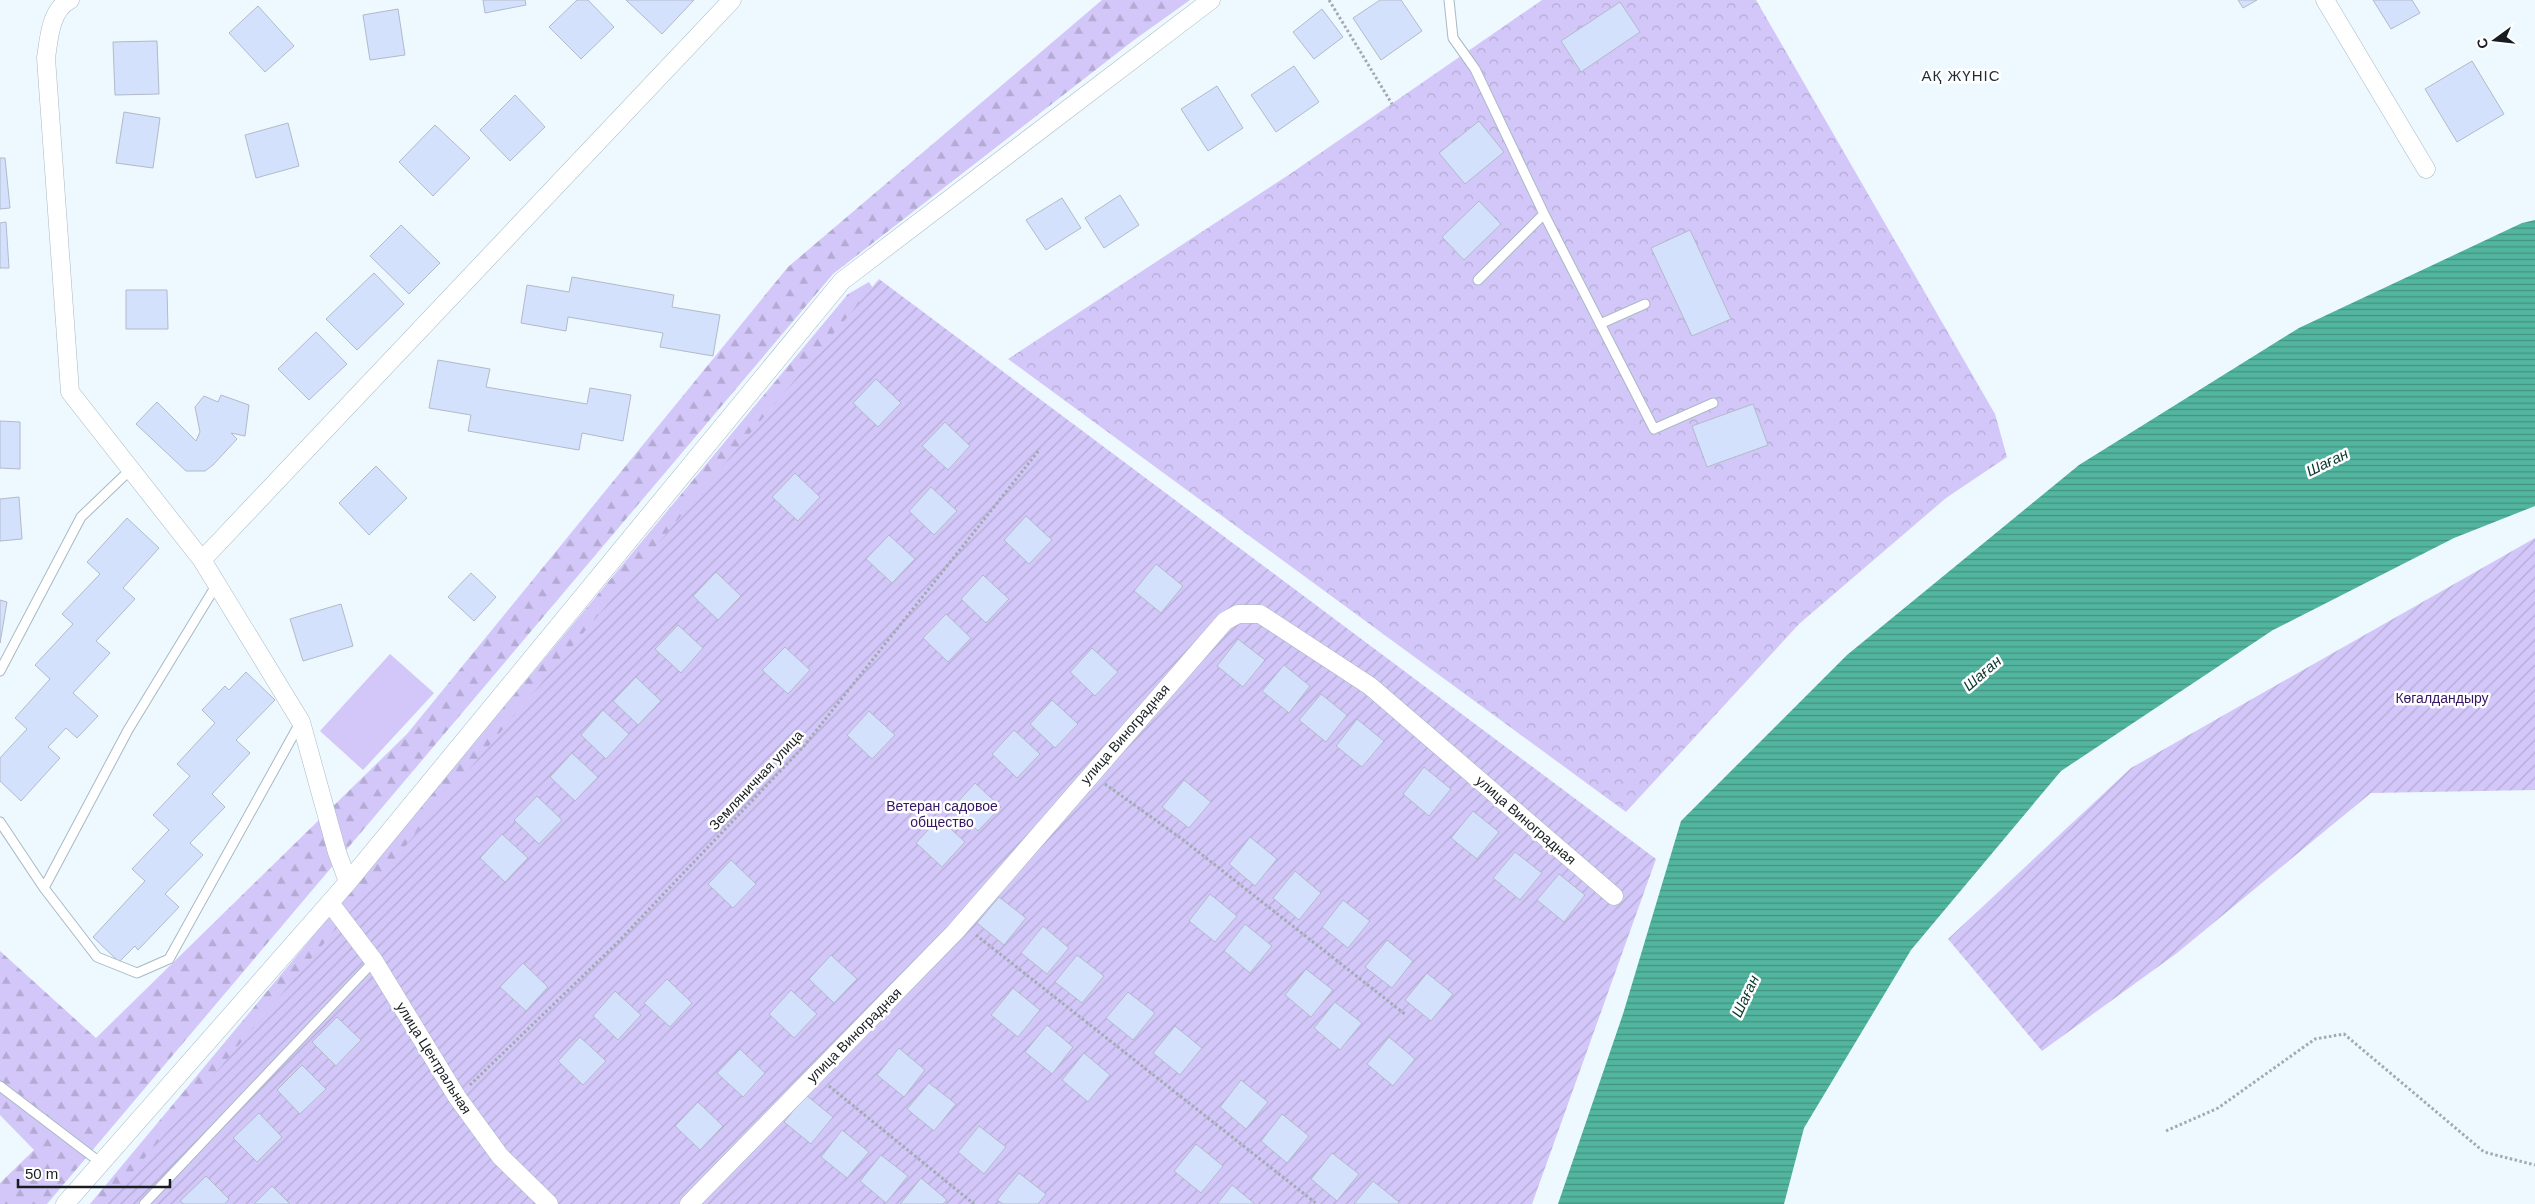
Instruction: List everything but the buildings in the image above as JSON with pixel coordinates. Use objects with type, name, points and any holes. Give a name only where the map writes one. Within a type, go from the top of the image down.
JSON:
[{"type":"street","points":[[70,0],[65,2],[51,23],[46,58],[70,392],[202,560],[218,583],[301,722],[336,852],[348,882]]},
{"type":"street","points":[[202,560],[732,0]]},
{"type":"street","points":[[65,1204],[348,882],[842,281],[1211,0]]},
{"type":"street","points":[[2324,0],[2426,169]]},
{"type":"street","name":"улица Виноградная","points":[[689,1204],[962,923],[1225,620],[1238,614],[1260,614],[1370,686],[1614,896]]},
{"type":"street","name":"улица Центральная","points":[[330,903],[374,961],[457,1097],[500,1156],[548,1204]]},
{"type":"lane","points":[[1449,0],[1453,38],[1475,69],[1544,214],[1654,429],[1713,403]]},
{"type":"lane","points":[[1478,280],[1544,214]]},
{"type":"lane","points":[[1600,324],[1645,304]]},
{"type":"lane","points":[[0,671],[81,517],[129,471],[133,472]]},
{"type":"lane","points":[[44,888],[128,730],[218,583]]},
{"type":"lane","points":[[0,822],[44,888],[97,957],[137,973],[169,959],[301,722]]},
{"type":"lane","points":[[144,1204],[374,961]]},
{"type":"lane","points":[[0,1086],[101,1163]]},
{"type":"path","points":[[1329,0],[1392,104]]},
{"type":"path","name":"Земляничная улица","points":[[457,1097],[617,943],[804,746],[1040,449]]},
{"type":"path","points":[[1091,774],[1182,840],[1406,1015]]},
{"type":"path","points":[[962,923],[1317,1204]]},
{"type":"path","points":[[2166,1131],[2218,1108],[2315,1039],[2344,1034],[2484,1152],[2535,1165]]},
{"type":"path","points":[[814,1074],[974,1204]]},
{"type":"green space","points":[[1102,0],[1190,0],[1134,40],[833,274],[47,1204],[0,1204],[0,1183],[34,1150],[0,1115],[0,951],[96,1038],[407,734],[788,267]]},
{"type":"green space","points":[[1542,0],[1756,0],[1995,414],[2007,457],[1946,498],[1799,624],[1626,812],[1008,359],[1290,174]]},
{"type":"green space","name":"Ветеран садовое общество","points":[[879,279],[1656,859],[1532,1204],[106,1204]]},
{"type":"green space","points":[[869,282],[878,296],[123,1204],[90,1204],[848,294]]},
{"type":"green space","name":"Көгалдандыру","points":[[2535,538],[2535,790],[2371,793],[2177,953],[2042,1051],[1948,939],[2131,768]]},
{"type":"green space","points":[[390,654],[434,693],[363,770],[320,731]]},
{"type":"water","name":"Шаған","points":[[2535,220],[2535,506],[2454,538],[2273,630],[2061,771],[1911,950],[1804,1128],[1784,1204],[1558,1204],[1623,1014],[1681,821],[1847,655],[2079,465],[2299,328],[2522,223]]},
{"type":"district","name":"АҚ ЖҮНІС","points":[[1961,75]]}]
